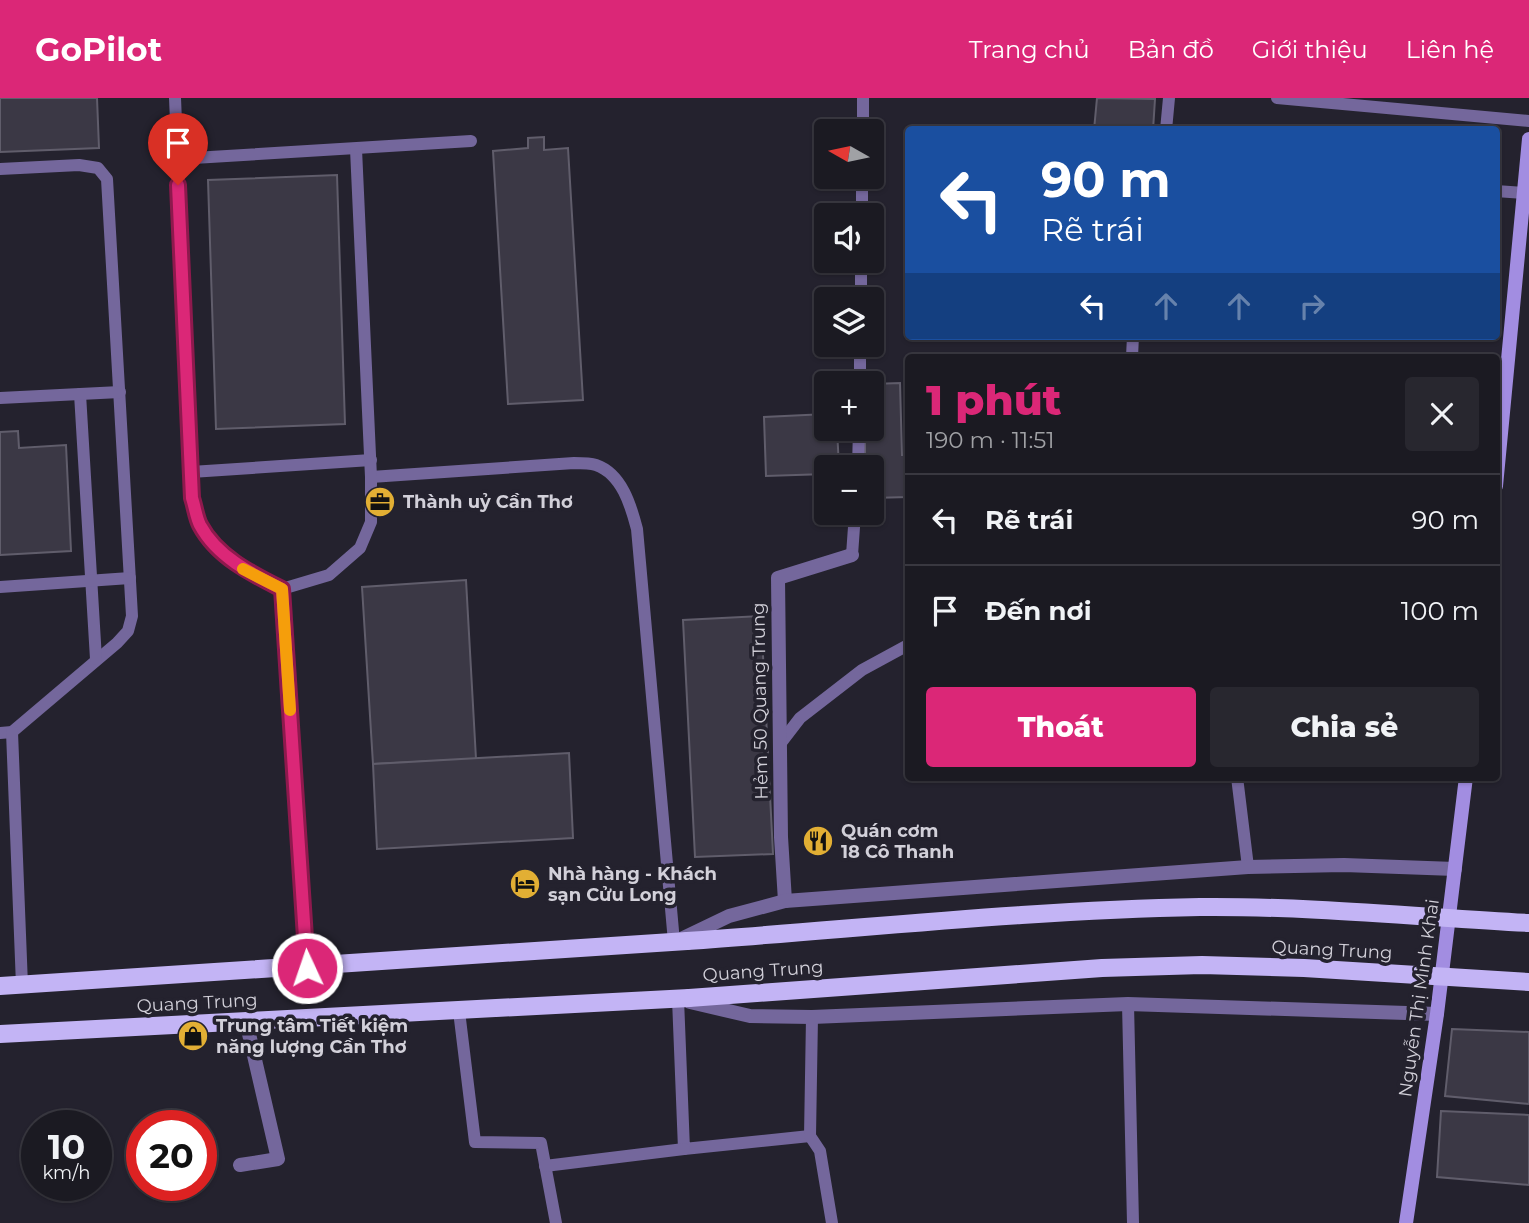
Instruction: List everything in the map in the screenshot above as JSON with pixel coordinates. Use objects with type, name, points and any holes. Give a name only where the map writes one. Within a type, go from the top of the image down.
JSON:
[{"type":"main road","name":"Quang Trung","points":[[0,986],[307,968],[1097,911],[1203,907],[1309,910],[1529,923]]},
{"type":"main road","name":"Quang Trung","points":[[0,1034],[684,998],[1101,968],[1202,965],[1304,968],[1529,982]]},
{"type":"street","points":[[1500,451],[1524,241],[1524,193],[1529,139]]},
{"type":"street","name":"Hẻm 50 Quang Trung","points":[[785,901],[781,836],[778,578],[852,555]]},
{"type":"street","name":"Nguyễn Thị Minh Khai","points":[[1406,1223],[1437,1014],[1466,781]]},
{"type":"street","name":"Quang Trung","points":[[681,942],[729,916],[785,901],[1248,867],[1344,865],[1455,869]]},
{"type":"street","points":[[684,998],[750,1016],[813,1017],[1128,1003],[1437,1014]]},
{"type":"street","points":[[240,1165],[278,1159],[246,1021]]},
{"type":"lane","points":[[175,98],[192,498],[200,524],[214,545],[248,572],[282,589],[329,575],[360,548],[371,522],[372,477],[356,149]]},
{"type":"lane","points":[[863,98],[863,119]]},
{"type":"lane","points":[[1166,126],[1170,98]]},
{"type":"lane","points":[[1278,98],[1529,121]]},
{"type":"lane","points":[[177,159],[471,141]]},
{"type":"lane","points":[[0,169],[79,165],[97,168],[107,179],[132,616],[128,631],[117,643],[6,733],[22,985]]},
{"type":"lane","points":[[1500,191],[1524,193]]},
{"type":"lane","points":[[0,398],[120,392]]},
{"type":"lane","points":[[80,394],[96,659]]},
{"type":"lane","points":[[191,472],[371,460]]},
{"type":"lane","points":[[372,477],[574,463],[597,465],[615,479],[629,501],[637,529],[681,942]]},
{"type":"lane","points":[[852,555],[854,525]]},
{"type":"lane","points":[[0,587],[130,578]]},
{"type":"lane","points":[[282,589],[307,968]]},
{"type":"lane","points":[[780,744],[800,718],[862,670],[905,647]]},
{"type":"lane","points":[[1237,781],[1248,867]]},
{"type":"lane","points":[[684,998],[684,1149]]},
{"type":"lane","points":[[1128,1003],[1133,1223]]},
{"type":"lane","points":[[459,1011],[475,1142],[541,1143],[556,1223]]},
{"type":"lane","points":[[813,1017],[810,1136],[820,1151],[832,1223]]},
{"type":"lane","points":[[545,1166],[810,1136]]},
{"type":"building","points":[[0,98],[97,98],[99,148],[0,152]]},
{"type":"building","points":[[1097,98],[1155,99],[1153,126],[1094,126]]},
{"type":"building","points":[[544,137],[544,150],[568,148],[583,400],[508,404],[493,151],[528,148],[528,138]]},
{"type":"building","points":[[337,175],[345,424],[216,429],[208,180]]},
{"type":"building","points":[[900,383],[905,497],[884,498],[884,455],[865,455],[865,441],[884,441],[884,384]]},
{"type":"building","points":[[814,415],[814,441],[838,441],[838,455],[814,455],[814,474],[766,476],[764,417]]},
{"type":"building","points":[[18,431],[19,448],[66,445],[71,551],[0,555],[0,432]]},
{"type":"building","points":[[466,580],[476,759],[373,764],[362,587]]},
{"type":"building","points":[[761,616],[773,854],[695,857],[683,620]]},
{"type":"building","points":[[569,753],[573,838],[377,849],[373,764]]},
{"type":"building","points":[[1452,1029],[1529,1032],[1529,1104],[1445,1096]]},
{"type":"building","points":[[1441,1111],[1529,1115],[1529,1185],[1437,1177]]},
{"type":"slow traffic","points":[[243,569],[282,589],[290,710]]},
{"type":"place","name":"Thành uỷ Cần Thơ","points":[[380,502]]},
{"type":"place","name":"Quán cơm 18 Cô Thanh","points":[[818,841]]},
{"type":"place","name":"Nhà hàng - Khách sạn Cửu Long","points":[[525,884]]},
{"type":"place","name":"Trung tâm Tiết kiệm năng lượng Cần Thơ","points":[[193,1036]]},
{"type":"route","points":[[178,185],[192,498],[200,524],[214,545],[248,572],[282,589],[307,968]]}]
